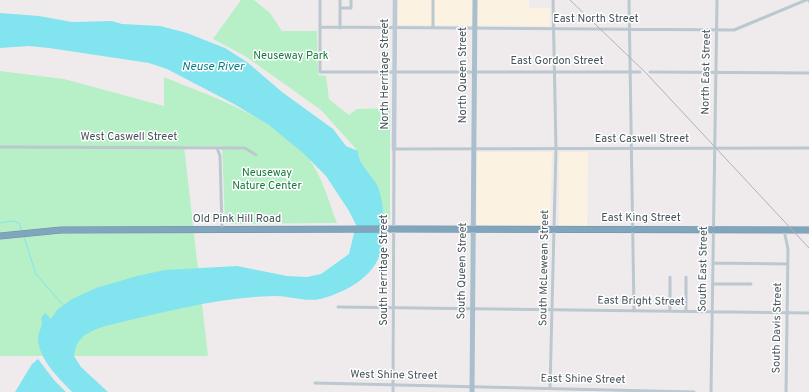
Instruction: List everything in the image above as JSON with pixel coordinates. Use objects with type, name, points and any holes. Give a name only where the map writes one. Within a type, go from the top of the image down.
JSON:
[{"type":"highway","name":"East King Street","points":[[474,229],[809,230]]},
{"type":"highway","name":"Old Pink Hill Road","points":[[0,236],[28,232],[61,230],[474,229]]},
{"type":"main road","name":"North Queen Street","points":[[474,149],[475,0]]},
{"type":"main road","name":"South Queen Street","points":[[472,389],[474,149]]},
{"type":"street","points":[[320,0],[320,28]]},
{"type":"street","points":[[340,0],[340,28]]},
{"type":"street","points":[[340,8],[351,8],[351,0]]},
{"type":"street","name":"North Herritage Street","points":[[394,149],[395,0]]},
{"type":"street","points":[[433,0],[433,28]]},
{"type":"street","name":"South McLewean Street","points":[[550,388],[556,149],[553,0]]},
{"type":"street","points":[[629,0],[634,311]]},
{"type":"street","name":"North East Street","points":[[714,147],[717,0]]},
{"type":"street","name":"East North Street","points":[[320,28],[630,28],[734,30],[808,0]]},
{"type":"street","name":"East Gordon Street","points":[[320,28],[320,72],[640,72]]},
{"type":"street","points":[[650,72],[809,73]]},
{"type":"street","name":"West Caswell Street","points":[[0,147],[246,148],[256,155]]},
{"type":"street","name":"East Caswell Street","points":[[474,149],[632,149],[714,147],[809,148]]},
{"type":"street","name":"South East Street","points":[[711,392],[714,147]]},
{"type":"street","points":[[217,148],[220,156],[222,230]]},
{"type":"street","points":[[394,149],[474,149]]},
{"type":"street","name":"South Herritage Street","points":[[393,392],[394,308],[392,229],[394,149]]},
{"type":"street","name":"South Davis Street","points":[[784,230],[788,249],[786,392]]},
{"type":"street","points":[[713,263],[788,264]]},
{"type":"street","points":[[670,277],[670,311]]},
{"type":"street","points":[[686,277],[686,312]]},
{"type":"street","points":[[713,284],[751,284]]},
{"type":"street","name":"East Bright Street","points":[[338,307],[809,313]]},
{"type":"street","name":"West Shine Street","points":[[315,383],[472,389]]},
{"type":"street","name":"East Shine Street","points":[[472,389],[550,388],[694,392]]},
{"type":"shaded area","points":[[398,0],[529,0],[529,8],[550,8],[550,26],[398,25]]},
{"type":"shaded area","points":[[478,152],[552,152],[550,226],[477,225],[476,154]]},
{"type":"shaded area","points":[[561,152],[588,152],[587,226],[559,225],[559,154]]},
{"type":"green space","name":"Neuseway Park","points":[[241,0],[254,0],[270,13],[282,31],[317,31],[318,75],[326,76],[329,99],[349,115],[357,109],[390,108],[390,219],[385,218],[356,149],[321,110],[245,56],[213,39]]},
{"type":"green space","name":"Neuseway Nature Center","points":[[0,71],[64,79],[164,106],[164,77],[238,108],[272,127],[303,152],[319,176],[337,223],[225,224],[222,146],[184,146],[208,356],[0,356]]},
{"type":"water","name":"Neuse River","points":[[0,13],[39,16],[72,22],[112,21],[122,24],[160,26],[187,33],[225,48],[247,62],[282,92],[333,129],[346,146],[358,151],[360,161],[377,185],[382,201],[384,222],[381,251],[374,267],[354,285],[337,294],[320,299],[309,300],[281,296],[239,298],[169,311],[115,323],[96,329],[80,339],[74,356],[81,367],[108,392],[72,392],[50,368],[39,347],[38,339],[42,324],[41,318],[45,313],[51,319],[57,310],[72,299],[96,288],[137,276],[165,270],[237,266],[287,276],[307,277],[321,274],[349,254],[356,225],[349,211],[326,176],[303,153],[269,125],[234,104],[167,69],[149,63],[49,48],[29,46],[0,48]]},
{"type":"water","points":[[38,359],[54,380],[66,392],[15,392],[32,364]]},
{"type":"waterway","points":[[0,223],[14,221],[19,223],[22,232]]},
{"type":"waterway","points":[[24,237],[36,274],[63,305]]},
{"type":"railway","points":[[570,0],[646,73],[809,248]]}]
